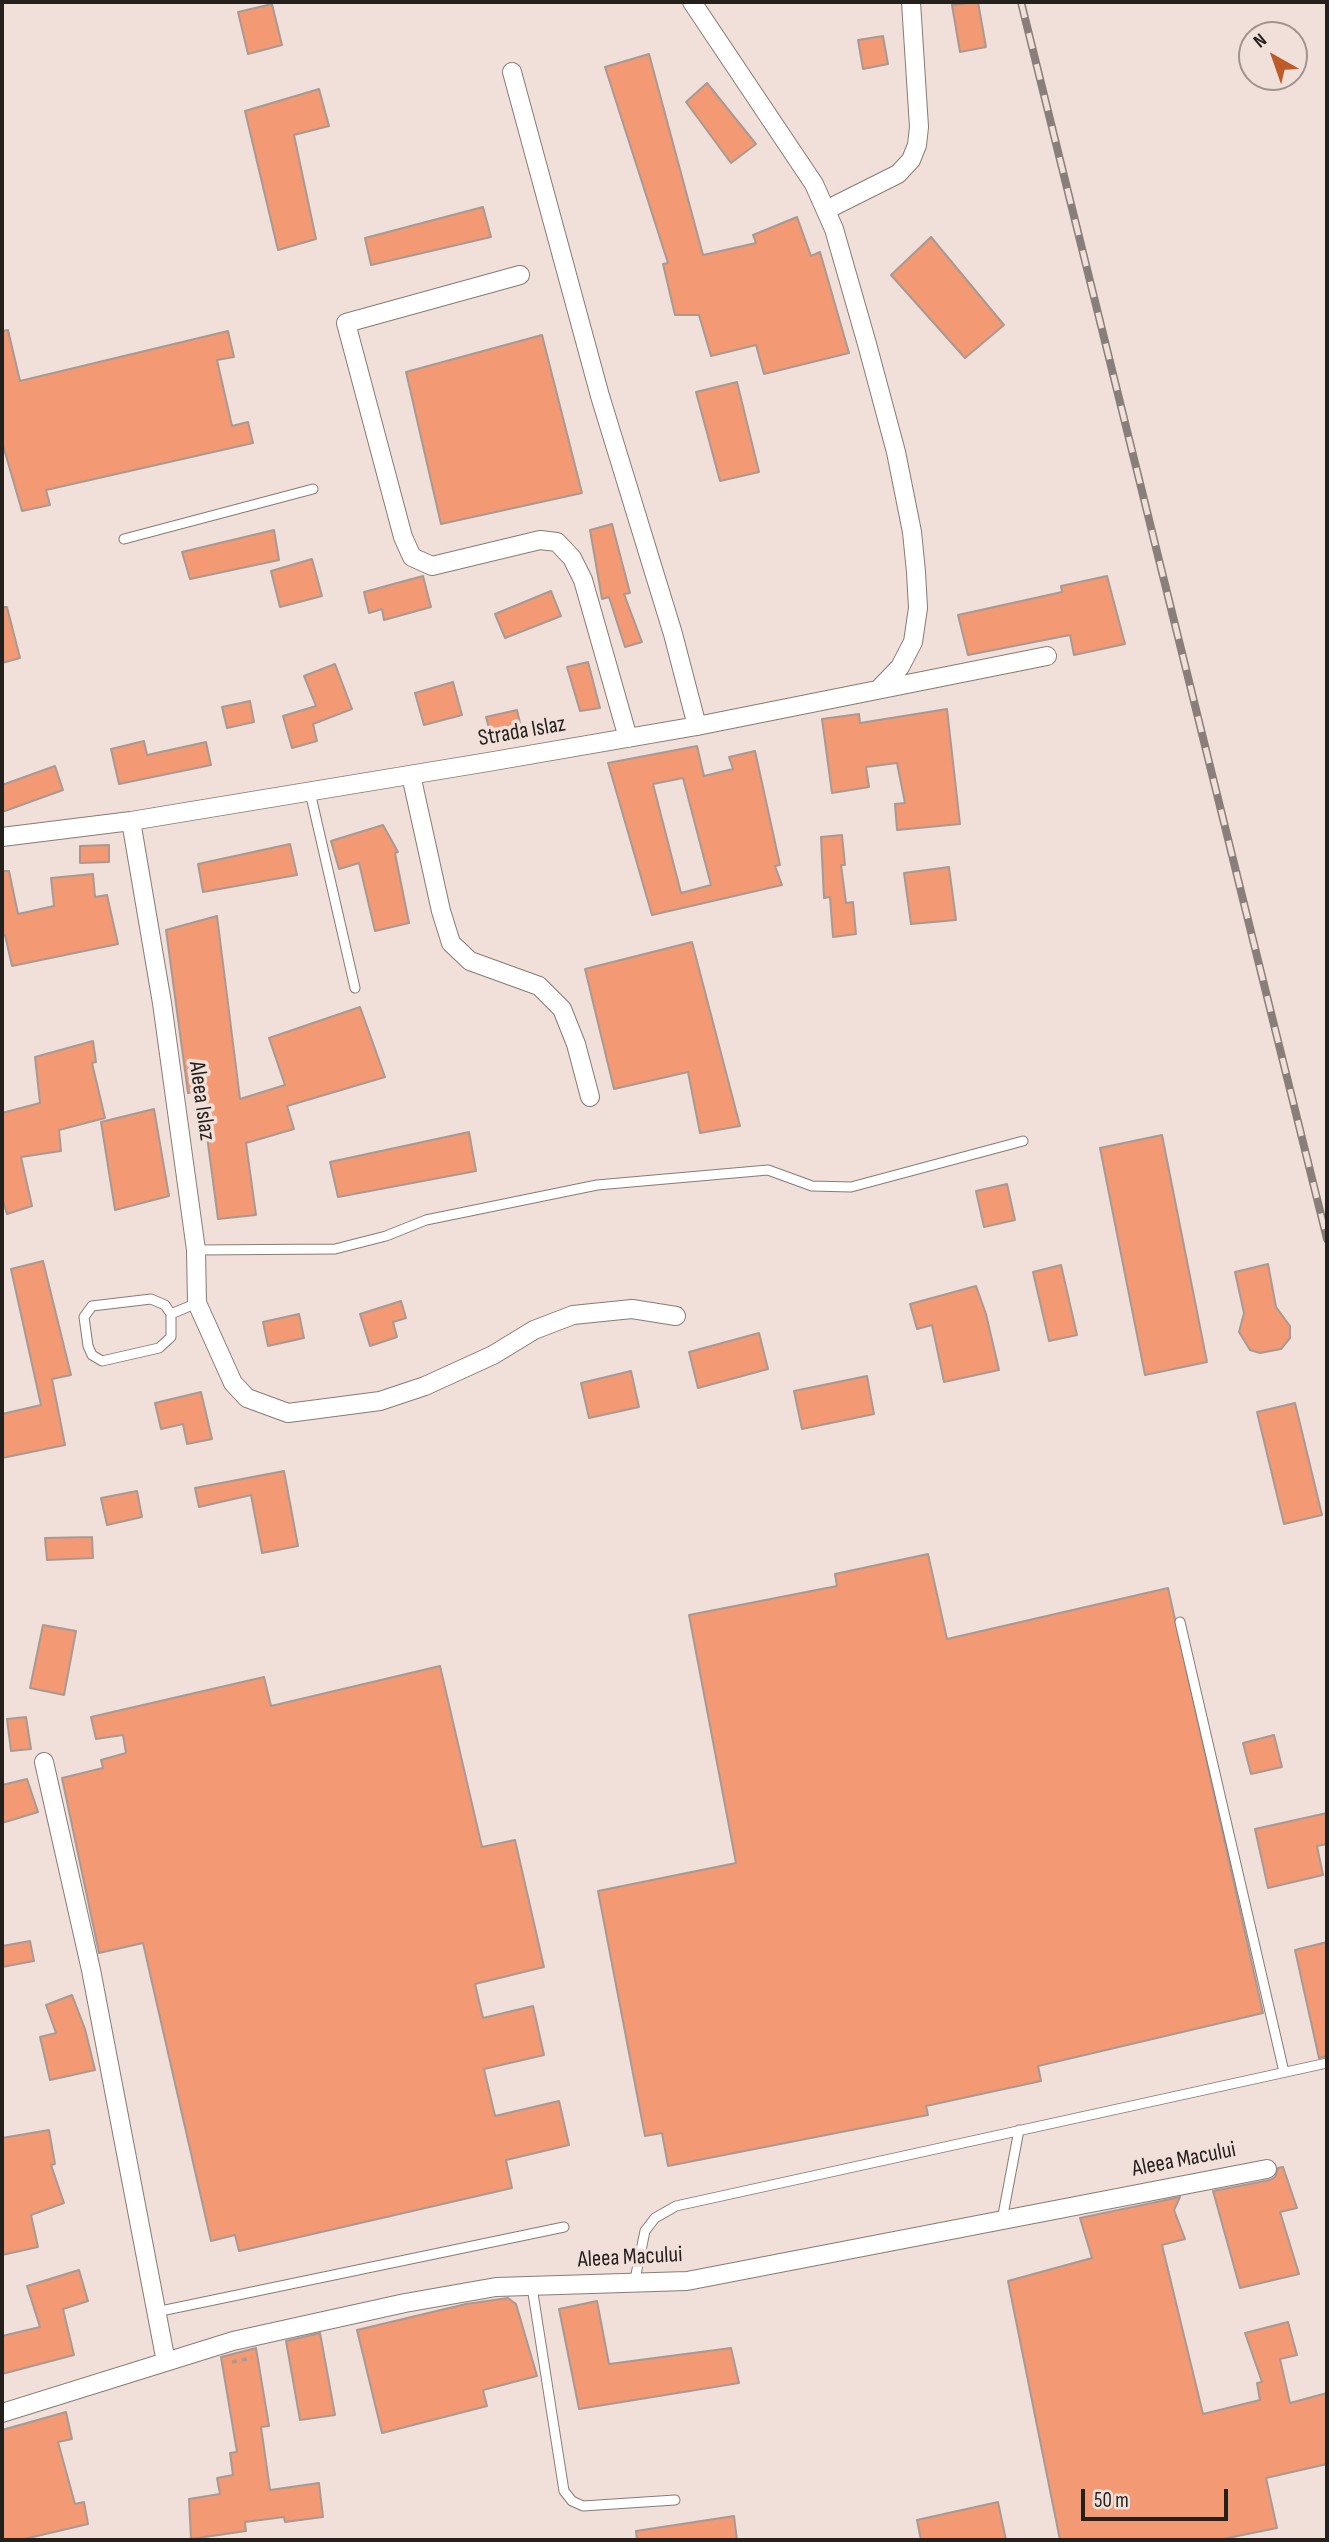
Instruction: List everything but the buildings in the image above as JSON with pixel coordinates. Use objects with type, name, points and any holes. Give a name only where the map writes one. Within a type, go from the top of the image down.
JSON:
[{"type":"street","points":[[692,2],[814,184],[826,210],[864,331],[896,452],[915,558],[918,608],[913,642],[900,667],[878,690]]},
{"type":"street","points":[[826,210],[898,174],[911,160],[917,145],[911,2]]},
{"type":"street","points":[[512,72],[600,397],[673,634],[697,726]]},
{"type":"street","points":[[520,275],[346,323],[403,537],[412,557],[432,566],[540,540],[557,542],[572,558],[583,580],[628,738]]},
{"type":"street","name":"Strada Islaz","points":[[2,837],[131,821],[628,738],[1047,656]]},
{"type":"street","points":[[411,775],[441,911],[451,943],[470,961],[539,986],[562,1009],[576,1044],[590,1097]]},
{"type":"street","name":"Aleea Islaz","points":[[131,821],[162,1003],[196,1250],[197,1303],[233,1382],[247,1398],[267,1408],[288,1413],[380,1401],[425,1386],[493,1355],[534,1330],[573,1315],[632,1309],[676,1317]]},
{"type":"street","points":[[44,1762],[91,1970],[166,2362]]},
{"type":"street","name":"Aleea Macului","points":[[2,2413],[233,2341],[405,2303],[496,2287],[687,2281],[1267,2169]]},
{"type":"lane","points":[[124,539],[313,489]]},
{"type":"lane","points":[[310,792],[355,988]]},
{"type":"lane","points":[[196,1250],[335,1249],[386,1236],[426,1220],[597,1185],[768,1170],[812,1186],[851,1187],[1023,1141]]},
{"type":"lane","points":[[151,1299],[165,1305],[171,1314],[171,1337],[159,1348],[102,1361],[92,1355],[84,1317],[92,1306],[151,1299]]},
{"type":"lane","points":[[171,1314],[197,1303]]},
{"type":"lane","points":[[1180,1622],[1284,2072]]},
{"type":"lane","points":[[634,2284],[645,2231],[655,2218],[676,2206],[1327,2063]]},
{"type":"lane","points":[[1002,2220],[1019,2130]]},
{"type":"lane","points":[[156,2312],[564,2227]]},
{"type":"lane","points":[[532,2287],[564,2491],[572,2501],[583,2506],[675,2500]]},
{"type":"railway","points":[[1021,2],[1327,1239]]}]
